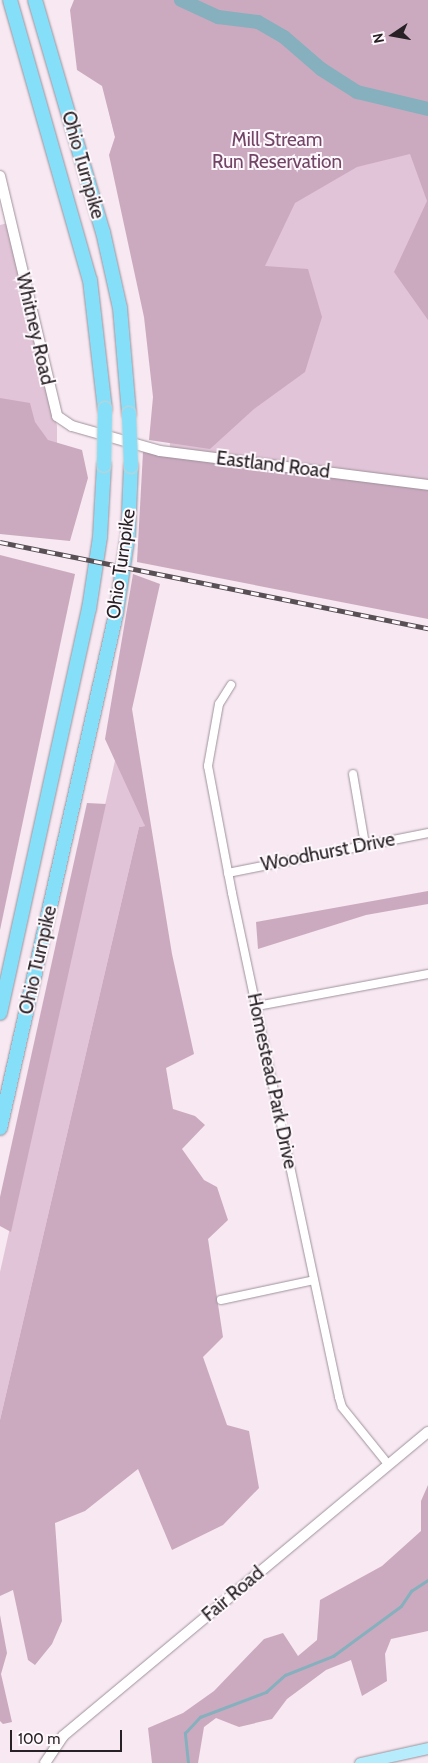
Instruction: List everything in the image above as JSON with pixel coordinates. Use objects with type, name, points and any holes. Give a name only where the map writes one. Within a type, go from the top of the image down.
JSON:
[{"type":"highway","name":"Ohio Turnpike","points":[[0,1013],[89,608],[100,537],[105,409],[90,280],[10,0]]},
{"type":"highway","name":"Ohio Turnpike","points":[[0,1128],[116,614],[128,535],[131,466],[129,414],[120,308],[103,232],[36,0]]},
{"type":"main road","points":[[360,1763],[386,1760],[428,1748]]},
{"type":"street","name":"Whitney Road","points":[[0,176],[56,416],[72,426],[118,441]]},
{"type":"street","name":"Eastland Road","points":[[118,441],[160,451],[428,485]]},
{"type":"street","name":"Homestead Park Drive","points":[[231,685],[219,704],[208,766],[228,872],[342,1408],[388,1464]]},
{"type":"street","points":[[353,774],[365,844]]},
{"type":"street","name":"Woodhurst Drive","points":[[228,872],[428,833]]},
{"type":"street","points":[[257,1006],[428,974]]},
{"type":"street","points":[[221,1300],[314,1280]]},
{"type":"street","name":"Fair Road","points":[[45,1763],[63,1736],[428,1432]]},
{"type":"green space","points":[[74,0],[428,0],[428,320],[394,272],[427,201],[410,154],[357,167],[295,203],[265,266],[308,269],[322,317],[305,372],[254,409],[210,449],[149,440],[153,397],[144,317],[109,155],[115,137],[102,86],[77,70],[70,10]]},
{"type":"green space","name":"Mill Stream Run Reservation","points":[[428,0],[428,614],[170,450],[169,398],[116,141],[92,42]]},
{"type":"green space","points":[[12,222],[57,426],[57,451],[0,525],[0,225]]},
{"type":"green space","points":[[0,398],[30,403],[35,422],[48,440],[82,450],[88,478],[70,541],[0,534]]},
{"type":"green space","points":[[143,452],[428,490],[428,619],[137,562]]},
{"type":"green space","points":[[0,555],[75,574],[0,930]]},
{"type":"green space","points":[[133,574],[160,584],[132,709],[172,954],[194,1054],[166,1068],[173,1109],[195,1116],[205,1125],[182,1149],[204,1180],[217,1187],[228,1220],[208,1239],[223,1337],[203,1357],[227,1425],[249,1431],[259,1488],[223,1525],[172,1550],[138,1469],[85,1511],[55,1523],[62,1621],[52,1644],[35,1665],[28,1660],[13,1590],[0,1596],[0,1420],[139,827],[145,826],[105,739]]},
{"type":"green space","points":[[123,725],[145,826],[139,827],[0,1420],[0,1272]]},
{"type":"green space","points":[[87,803],[106,804],[11,1232],[0,1226],[0,1197]]},
{"type":"green space","points":[[428,891],[428,904],[366,915],[258,949],[256,922]]},
{"type":"green space","points":[[428,1485],[428,1631],[391,1639],[385,1654],[387,1681],[362,1696],[351,1660],[326,1670],[287,1699],[272,1719],[239,1727],[216,1718],[204,1727],[198,1763],[152,1763],[148,1728],[183,1713],[214,1691],[264,1639],[283,1633],[298,1656],[317,1640],[320,1600],[382,1566],[421,1531],[421,1501]]},
{"type":"green space","points":[[0,1615],[7,1653],[1,1674],[12,1722],[3,1724],[0,1721]]},
{"type":"waterway","points":[[181,0],[218,17],[258,22],[284,37],[321,69],[357,92],[428,109]]},
{"type":"waterway","points":[[188,1763],[185,1733],[200,1717],[266,1692],[285,1675],[333,1656],[401,1606],[411,1591],[428,1580]]},
{"type":"railway","points":[[0,542],[428,628]]}]
